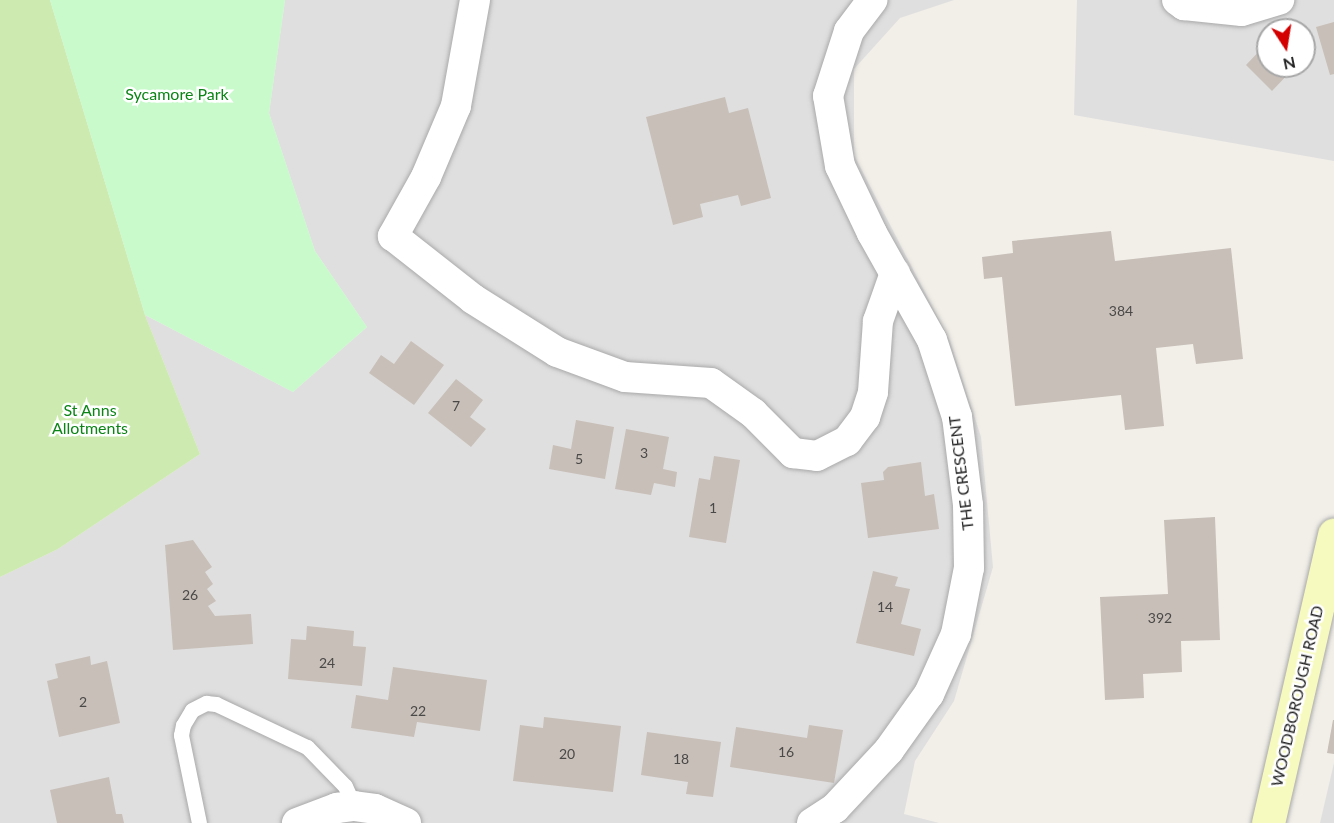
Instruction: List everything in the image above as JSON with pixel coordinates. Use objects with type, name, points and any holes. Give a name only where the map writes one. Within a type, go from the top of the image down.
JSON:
[{"type":"main road","name":"WOODBOROUGH ROAD","points":[[1268,823],[1334,534]]},
{"type":"street","points":[[475,0],[456,106],[426,177],[393,236],[473,299],[557,352],[625,377],[711,383],[753,413],[793,453],[817,456],[847,441],[865,417],[873,392],[879,321],[894,273]]},
{"type":"street","name":"THE CRESCENT","points":[[812,823],[834,808],[889,750],[929,694],[956,634],[969,568],[968,505],[957,417],[932,340],[894,273],[840,166],[828,96],[849,31],[872,0]]},
{"type":"street","points":[[1177,0],[1184,4],[1242,11],[1279,0]]},
{"type":"street","points":[[297,823],[337,808],[354,806],[375,809],[406,823]]},
{"type":"lane","points":[[199,823],[182,735],[183,725],[192,710],[206,703],[216,704],[307,747],[345,786],[354,806]]},
{"type":"shaded area","points":[[285,0],[954,0],[900,18],[854,69],[854,155],[950,341],[981,437],[993,567],[954,701],[915,761],[904,814],[939,823],[0,823],[0,577],[58,549],[200,454],[145,315],[293,392],[367,327],[315,251],[269,113]]},
{"type":"shaded area","points":[[1077,0],[1334,0],[1334,161],[1074,115]]},
{"type":"shaded area","points":[[1334,763],[1334,823],[1320,823]]},
{"type":"green space","name":"St Anns Allotments","points":[[0,0],[50,0],[145,315],[200,454],[58,549],[0,577]]},
{"type":"green space","name":"Sycamore Park","points":[[50,0],[285,0],[269,113],[315,251],[367,327],[293,392],[145,315]]},
{"type":"building","points":[[1334,22],[1334,74],[1330,75],[1316,27]]},
{"type":"building","points":[[1256,54],[1256,75],[1246,65]]},
{"type":"building","points":[[1259,78],[1284,78],[1272,91]]},
{"type":"building","points":[[725,97],[729,113],[748,108],[771,198],[741,206],[738,195],[700,204],[703,217],[673,225],[646,117]]},
{"type":"building","points":[[1111,231],[1115,261],[1231,248],[1243,359],[1196,364],[1193,344],[1156,348],[1164,426],[1125,430],[1121,395],[1015,406],[1002,277],[984,279],[982,257],[1013,253],[1012,241]]},
{"type":"building","points":[[411,341],[444,365],[414,405],[369,373],[381,355],[394,364]]},
{"type":"building","points":[[456,379],[483,400],[470,417],[486,429],[471,447],[428,413]]},
{"type":"building","points":[[576,420],[614,427],[605,479],[549,469],[553,445],[571,449]]},
{"type":"building","points":[[626,429],[669,437],[663,469],[677,472],[675,487],[654,483],[651,495],[615,489]]},
{"type":"building","points":[[714,456],[740,460],[726,543],[689,537],[699,478],[710,480]]},
{"type":"building","points":[[921,462],[925,496],[934,494],[939,529],[868,538],[861,483],[884,480],[883,472],[888,467]]},
{"type":"building","points":[[1215,517],[1220,640],[1181,641],[1182,672],[1143,674],[1144,698],[1105,700],[1100,597],[1168,594],[1164,520]]},
{"type":"building","points":[[193,540],[212,567],[205,572],[213,584],[207,589],[216,601],[208,606],[215,616],[251,614],[253,644],[173,650],[165,545]]},
{"type":"building","points":[[873,571],[898,577],[895,586],[910,589],[901,624],[921,629],[914,656],[856,643]]},
{"type":"building","points":[[307,626],[354,631],[353,646],[366,647],[362,686],[288,679],[291,639],[306,640]]},
{"type":"building","points":[[90,656],[91,665],[107,661],[120,723],[59,737],[47,681],[58,678],[55,664]]},
{"type":"building","points":[[393,667],[487,680],[480,731],[417,722],[414,737],[351,728],[356,695],[388,700]]},
{"type":"building","points":[[544,717],[621,726],[613,792],[513,781],[520,725],[543,728]]},
{"type":"building","points":[[1334,720],[1334,754],[1327,753]]},
{"type":"building","points":[[809,725],[843,730],[834,783],[730,767],[736,727],[807,738]]},
{"type":"building","points":[[647,732],[721,742],[713,797],[686,794],[688,782],[641,775]]},
{"type":"building","points":[[109,777],[116,814],[122,814],[124,823],[57,823],[50,790]]}]
